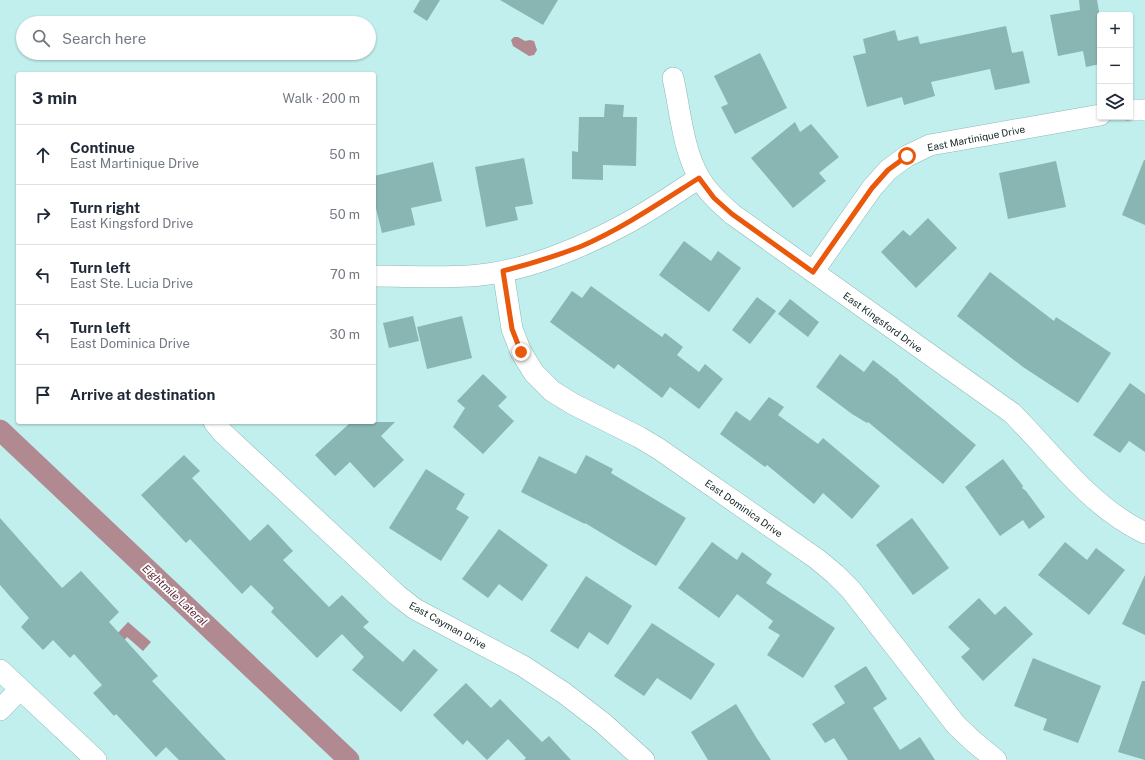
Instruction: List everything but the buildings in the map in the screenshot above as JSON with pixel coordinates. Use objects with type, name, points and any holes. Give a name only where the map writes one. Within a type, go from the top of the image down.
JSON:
[{"type":"street","name":"East Kingsford Drive","points":[[673,78],[689,157],[699,178],[714,198],[732,214],[1012,414],[1030,431],[1082,488],[1120,519],[1145,534]]},
{"type":"street","points":[[1133,110],[1145,110]]},
{"type":"street","name":"East Martinique Drive","points":[[813,272],[872,188],[888,170],[907,156],[930,145],[1097,116]]},
{"type":"street","points":[[376,276],[469,276],[503,271],[540,261],[582,245],[630,222],[699,178]]},
{"type":"street","name":"East Dominica Drive","points":[[503,271],[512,329],[521,352],[534,373],[552,391],[573,404],[639,437],[816,559],[851,590],[956,725],[996,760]]},
{"type":"street","name":"East Cayman Drive","points":[[216,424],[223,433],[397,595],[415,609],[523,666],[564,693],[603,723],[644,760]]},
{"type":"street","points":[[0,670],[96,760]]},
{"type":"street","points":[[0,710],[20,689]]},
{"type":"shaded area","points":[[514,37],[518,37],[525,41],[534,41],[537,50],[534,55],[529,56],[513,46],[511,40]]},
{"type":"shaded area","points":[[128,622],[151,642],[143,651],[127,637],[123,642],[116,635]]},
{"type":"waterway","name":"Eightmile Lateral","points":[[0,430],[349,760]]},
{"type":"route","points":[[521,352],[512,329],[503,271],[540,261],[582,245],[630,222],[699,178],[714,198],[732,214],[813,272],[872,188],[888,170],[907,156]]}]
